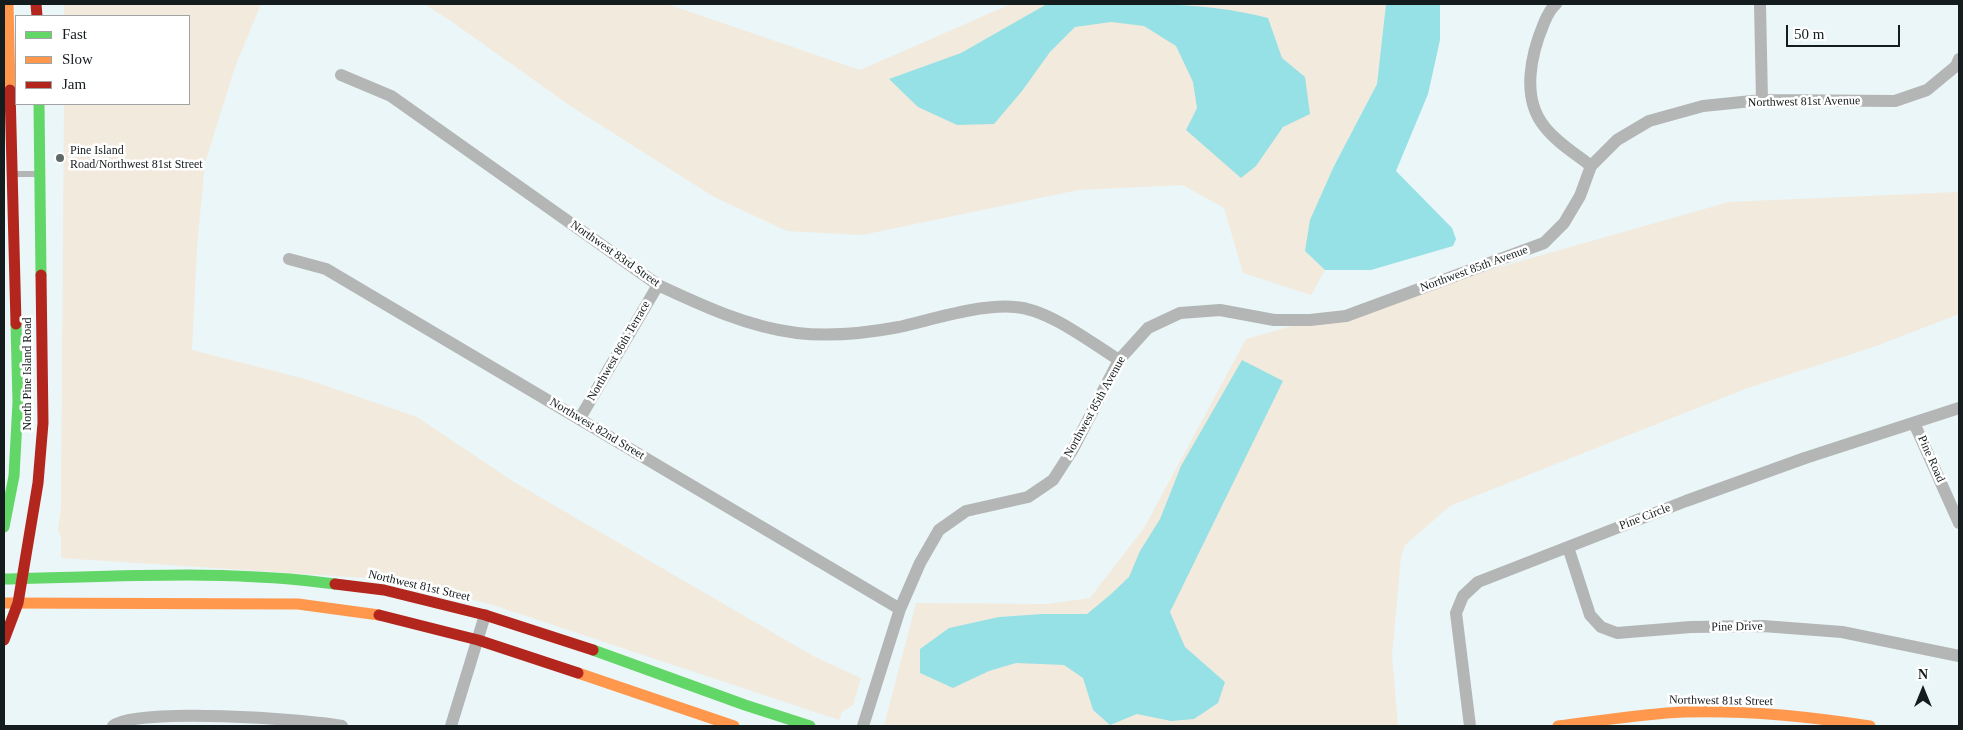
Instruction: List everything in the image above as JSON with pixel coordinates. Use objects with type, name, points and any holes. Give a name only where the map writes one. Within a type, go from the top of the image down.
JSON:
[{"type":"street","name":"North Pine Island Road","points":[[4,527],[14,476],[18,402],[13,339],[8,175],[8,4]]},
{"type":"street","points":[[1556,4],[1551,8],[1536,42],[1530,74],[1532,101],[1544,126],[1591,166]]},
{"type":"street","points":[[1760,4],[1762,100]]},
{"type":"street","name":"Northwest 81st Avenue","points":[[1591,166],[1617,140],[1648,121],[1703,106],[1762,100],[1895,101],[1927,90],[1958,64]]},
{"type":"street","name":"Northwest 83rd Street","points":[[341,74],[391,96],[658,285],[706,308],[744,321],[798,333],[844,334],[896,327],[993,307],[1016,307],[1042,313],[1119,360]]},
{"type":"street","name":"North Pine Island Road","points":[[4,640],[18,603],[23,579],[38,483],[43,423],[39,105]]},
{"type":"street","name":"Northwest 85th Avenue","points":[[863,726],[900,609],[920,563],[939,530],[966,511],[1028,497],[1053,480],[1073,448],[1119,360],[1148,328],[1180,313],[1220,310],[1274,320],[1310,320],[1346,316],[1544,243],[1564,223],[1580,196],[1591,166]]},
{"type":"street","name":"Northwest 82nd Street","points":[[290,259],[326,269],[900,609]]},
{"type":"street","name":"Northwest 86th Terrace","points":[[580,418],[658,285]]},
{"type":"street","name":"Pine Circle","points":[[1470,726],[1456,612],[1463,596],[1478,582],[1686,501],[1805,458],[1959,408]]},
{"type":"street","name":"Pine Road","points":[[1914,422],[1959,523]]},
{"type":"street","name":"Pine Drive","points":[[1568,547],[1590,615],[1601,627],[1617,633],[1691,627],[1763,626],[1842,632],[1959,656]]},
{"type":"street","name":"Northwest 81st Street","points":[[4,579],[190,576],[300,579],[384,590],[486,615],[616,657],[745,705],[810,726]]},
{"type":"street","points":[[4,603],[298,604],[380,615],[478,640],[734,726]]},
{"type":"street","points":[[451,726],[486,615]]},
{"type":"street","name":"Northwest 81st Street","points":[[1558,726],[1683,712],[1825,718],[1870,726]]},
{"type":"street","points":[[114,725],[140,718],[187,716],[268,718],[342,726]]},
{"type":"lane","points":[[8,175],[40,174]]},
{"type":"shaded area","points":[[64,4],[261,4],[235,67],[205,163],[197,246],[192,350],[309,380],[417,417],[514,482],[815,657],[861,678],[853,705],[842,712],[839,720],[493,605],[397,580],[61,558],[61,536],[58,531],[61,508],[64,105],[190,105],[190,15],[64,15]]},
{"type":"shaded area","points":[[424,4],[667,4],[860,70],[1011,4],[1266,4],[1273,6],[1274,4],[1386,4],[1377,84],[1334,166],[1305,251],[1325,270],[1311,295],[1243,273],[1224,208],[1183,185],[1078,190],[862,235],[787,231],[714,197],[569,105]]},
{"type":"shaded area","points":[[1959,192],[1959,314],[1876,346],[1745,389],[1450,506],[1405,545],[1401,557],[1392,655],[1398,726],[884,726],[916,603],[1047,604],[1090,598],[1144,528],[1246,339],[1729,202]]},
{"type":"water","points":[[1047,4],[1158,4],[1214,8],[1268,18],[1282,58],[1305,77],[1310,114],[1283,127],[1256,166],[1241,178],[1186,130],[1197,108],[1193,82],[1176,46],[1144,26],[1111,22],[1075,27],[1050,52],[1022,91],[994,124],[957,125],[918,107],[889,79],[961,53]]},
{"type":"water","points":[[1386,4],[1440,4],[1440,40],[1428,94],[1396,171],[1452,228],[1456,239],[1453,246],[1371,270],[1325,270],[1305,251],[1310,220],[1334,166],[1377,84]]},
{"type":"water","points":[[1242,360],[1283,381],[1170,612],[1185,647],[1225,682],[1218,703],[1194,719],[1171,721],[1137,714],[1110,725],[1093,710],[1083,678],[1064,665],[1016,663],[989,671],[953,688],[920,673],[920,649],[949,628],[999,617],[1042,614],[1087,614],[1129,577],[1140,551],[1160,519],[1181,466]]},
{"type":"traffic: fast","points":[[39,105],[41,275]]},
{"type":"traffic: fast","points":[[4,527],[14,476],[18,402],[16,324]]},
{"type":"traffic: fast","points":[[4,579],[211,575],[294,579],[335,584]]},
{"type":"traffic: fast","points":[[593,650],[745,705],[810,726]]},
{"type":"traffic: slow","points":[[8,4],[10,90]]},
{"type":"traffic: slow","points":[[4,603],[298,604],[379,615]]},
{"type":"traffic: slow","points":[[578,673],[734,726]]},
{"type":"traffic: slow","points":[[1558,726],[1683,712],[1777,714],[1870,726]]},
{"type":"traffic: jam","points":[[36,4],[37,15]]},
{"type":"traffic: jam","points":[[10,90],[16,324]]},
{"type":"traffic: jam","points":[[4,640],[18,603],[38,483],[43,423],[41,275]]},
{"type":"traffic: jam","points":[[335,584],[384,590],[485,615],[593,650]]},
{"type":"traffic: jam","points":[[379,615],[478,640],[578,673]]},
{"type":"place","name":"Pine Island Road/Northwest 81st Street","points":[[60,158]]}]
